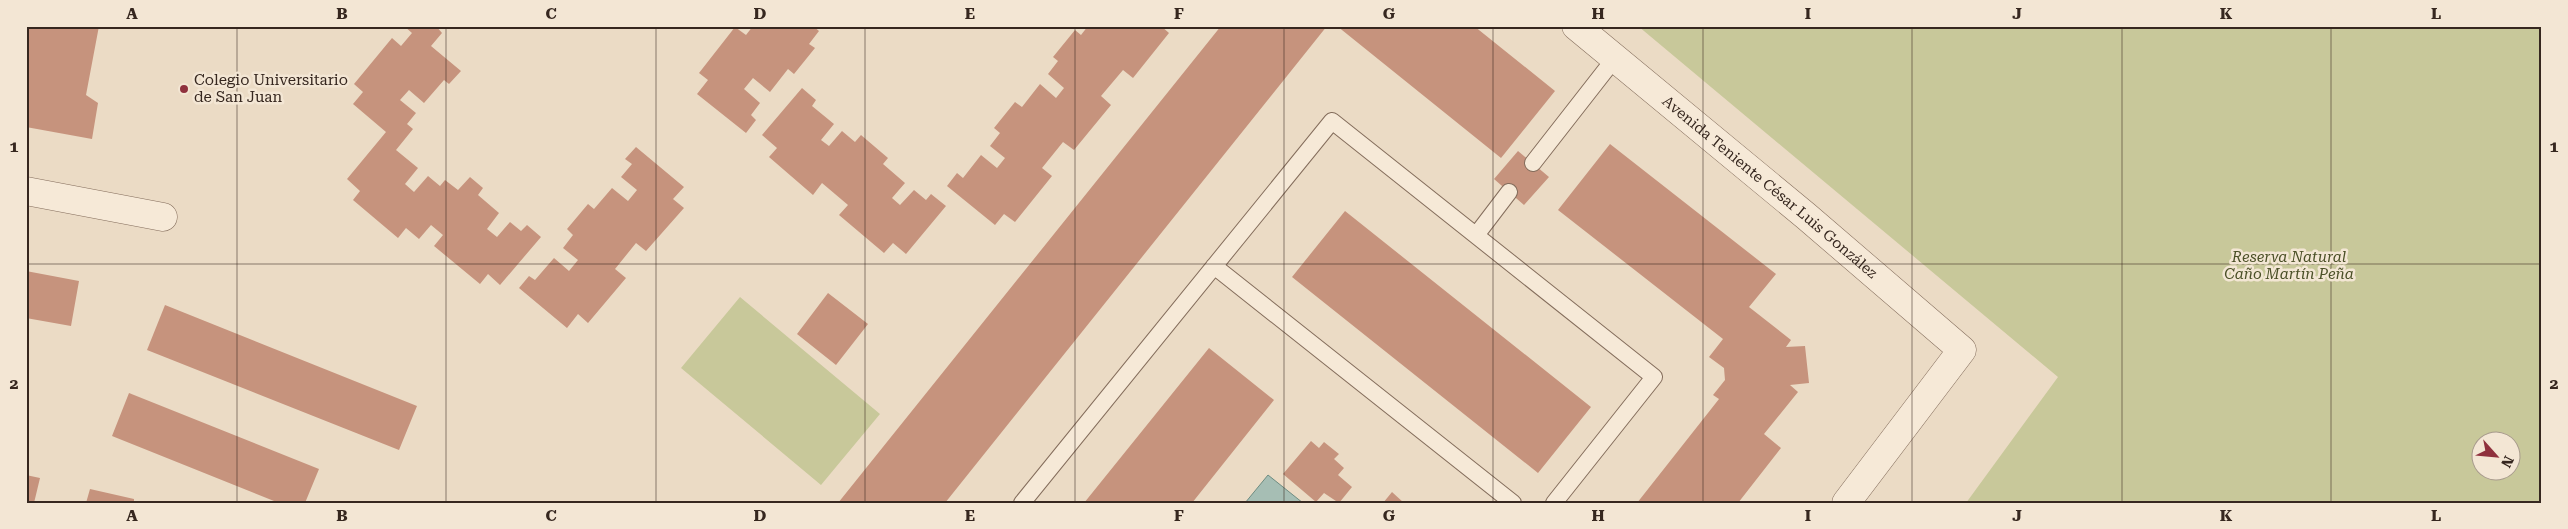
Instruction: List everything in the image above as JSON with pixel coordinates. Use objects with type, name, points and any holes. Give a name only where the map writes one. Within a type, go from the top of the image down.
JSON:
[{"type":"street","name":"Avenida Teniente César Luis González","points":[[1576,26],[1806,216],[1962,350],[1846,503]]},
{"type":"street","points":[[26,191],[163,217]]},
{"type":"lane","points":[[1533,163],[1615,58]]},
{"type":"lane","points":[[1022,503],[1332,121],[1654,377],[1554,503]]},
{"type":"lane","points":[[1476,234],[1509,192]]},
{"type":"lane","points":[[1214,266],[1513,503]]},
{"type":"green space","name":"Reserva Natural Caño Martín Peña","points":[[1638,26],[2542,26],[2542,503],[1966,503],[2058,377]]},
{"type":"green space","points":[[740,297],[880,414],[821,485],[681,368]]},
{"type":"shaded area","points":[[1268,475],[1303,503],[1245,503]]},
{"type":"building","points":[[26,26],[99,26],[86,95],[98,103],[92,139],[26,127]]},
{"type":"building","points":[[404,26],[436,26],[442,33],[431,46],[461,71],[449,84],[444,80],[424,103],[409,90],[400,100],[416,113],[407,124],[413,129],[396,150],[418,168],[405,184],[414,192],[428,176],[440,186],[445,180],[458,190],[470,177],[483,188],[478,195],[499,213],[487,229],[497,237],[510,222],[521,231],[527,225],[541,237],[500,285],[488,274],[480,284],[434,246],[443,235],[431,225],[419,239],[406,228],[398,238],[353,200],[360,191],[347,179],[386,132],[353,104],[363,92],[354,84],[392,38],[401,46],[412,33]]},
{"type":"building","points":[[753,26],[813,26],[819,31],[809,44],[815,48],[794,74],[788,69],[770,92],[753,78],[744,89],[760,103],[751,115],[756,120],[746,133],[697,94],[708,80],[699,73],[735,27],[746,35]]},
{"type":"building","points":[[1088,26],[1161,26],[1169,33],[1133,78],[1123,70],[1101,96],[1111,105],[1074,150],[1063,142],[1042,168],[1052,176],[1015,222],[1004,214],[995,225],[947,186],[957,173],[963,178],[981,155],[997,168],[1005,158],[990,146],[1000,133],[994,128],[1015,102],[1022,107],[1040,84],[1056,98],[1064,88],[1048,74],[1058,61],[1053,57],[1075,30],[1081,35]]},
{"type":"building","points":[[1221,26],[1327,26],[945,503],[838,503]]},
{"type":"building","points":[[1337,26],[1474,26],[1555,91],[1501,158]]},
{"type":"building","points":[[802,88],[816,100],[812,106],[834,124],[821,140],[829,146],[842,131],[855,142],[861,135],[888,158],[883,164],[905,183],[892,198],[900,205],[914,190],[926,200],[931,194],[946,206],[906,254],[893,243],[884,253],[839,215],[848,205],[822,183],[813,195],[769,157],[777,148],[762,135]]},
{"type":"building","points":[[1610,144],[1776,274],[1749,307],[1791,340],[1786,347],[1805,346],[1809,383],[1790,385],[1798,392],[1764,434],[1781,448],[1738,503],[1637,503],[1719,399],[1713,395],[1725,380],[1724,368],[1709,357],[1723,339],[1558,210]]},
{"type":"building","points":[[636,147],[684,187],[673,199],[684,208],[646,251],[636,243],[615,269],[626,278],[588,323],[578,314],[567,328],[519,288],[529,276],[535,280],[554,258],[569,271],[578,260],[563,248],[573,235],[567,229],[588,204],[594,209],[612,188],[628,201],[637,190],[621,177],[632,164],[625,159]]},
{"type":"building","points":[[1518,151],[1549,177],[1524,205],[1494,179]]},
{"type":"building","points":[[1345,211],[1591,407],[1538,473],[1292,277]]},
{"type":"building","points":[[26,271],[79,281],[71,326],[26,318]]},
{"type":"building","points":[[828,293],[868,324],[836,365],[797,334]]},
{"type":"building","points":[[165,305],[417,406],[399,450],[147,350]]},
{"type":"building","points":[[1209,348],[1274,400],[1192,503],[1084,503]]},
{"type":"building","points":[[129,393],[319,469],[305,503],[279,503],[112,436]]},
{"type":"building","points":[[1311,441],[1319,448],[1324,442],[1339,454],[1334,459],[1344,468],[1338,475],[1352,487],[1339,503],[1324,493],[1316,502],[1283,474]]},
{"type":"building","points":[[26,475],[40,478],[34,503],[26,503]]},
{"type":"building","points":[[90,489],[134,499],[134,503],[86,503]]},
{"type":"building","points":[[1392,492],[1404,503],[1383,503]]},
{"type":"place","name":"Colegio Universitario de San Juan","points":[[184,89]]}]
